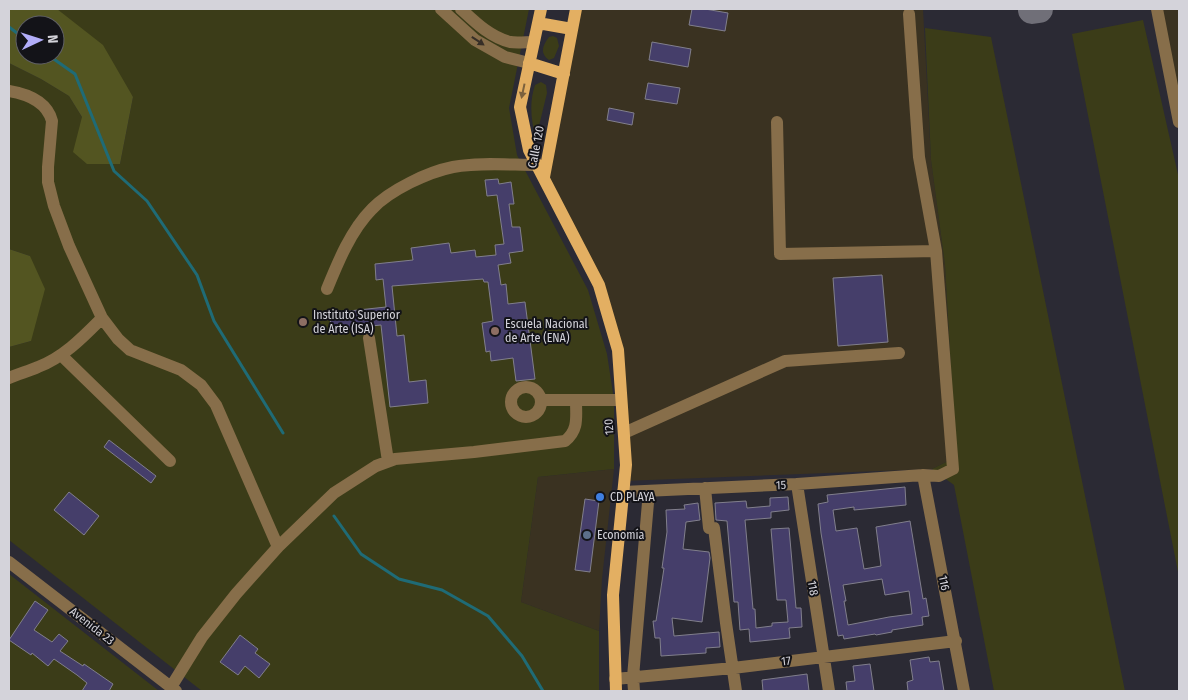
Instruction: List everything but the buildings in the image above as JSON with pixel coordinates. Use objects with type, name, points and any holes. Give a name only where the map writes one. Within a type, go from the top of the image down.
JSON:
[{"type":"main road","name":"Calle 120","points":[[541,9],[520,107],[529,150],[544,177]]},
{"type":"main road","name":"Calle 120","points":[[544,177],[576,9]]},
{"type":"main road","points":[[538,23],[572,29]]},
{"type":"main road","points":[[529,64],[564,74]]},
{"type":"main road","name":"120","points":[[544,177],[599,285],[618,350],[626,465],[613,595],[616,685]]},
{"type":"street","points":[[441,9],[475,40],[506,57],[529,64]]},
{"type":"street","points":[[461,9],[480,26],[500,38],[512,42],[534,42]]},
{"type":"street","points":[[1157,9],[1179,122]]},
{"type":"street","points":[[777,122],[780,254],[936,251],[919,157],[909,14]]},
{"type":"street","points":[[12,91],[25,94],[45,106],[50,113],[52,121],[48,174],[54,206],[69,246],[102,318],[118,339],[130,350],[181,370],[201,384],[216,405],[278,547]]},
{"type":"street","points":[[327,289],[338,263],[356,230],[372,208],[394,192],[422,176],[454,167],[495,164],[537,165]]},
{"type":"street","name":"15","points":[[623,492],[797,484],[923,475],[939,476],[953,469],[936,251]]},
{"type":"street","points":[[9,378],[39,367],[60,355],[78,342],[102,318]]},
{"type":"street","points":[[369,338],[388,461]]},
{"type":"street","points":[[624,433],[784,361],[899,353]]},
{"type":"street","points":[[60,355],[170,461]]},
{"type":"street","points":[[541,400],[621,400]]},
{"type":"street","points":[[173,689],[202,637],[236,594],[278,547],[334,493],[376,466],[395,459],[565,441],[573,435],[576,401]]},
{"type":"street","name":"116","points":[[923,475],[964,691]]},
{"type":"street","name":"118","points":[[797,484],[829,691]]},
{"type":"street","points":[[705,488],[709,528],[714,528],[736,691]]},
{"type":"street","points":[[634,691],[633,677],[649,491]]},
{"type":"street","name":"Avenida 23","points":[[9,562],[173,689]]},
{"type":"street","name":"17","points":[[616,685],[633,677],[732,668],[956,641]]},
{"type":"shaded area","points":[[9,9],[57,9],[65,15],[15,15],[15,65],[65,65],[65,15],[103,45],[133,97],[120,164],[87,164],[73,152],[82,117],[69,96],[9,63]]},
{"type":"shaded area","name":"Instituto Superior de Arte (ISA)","points":[[57,9],[529,9],[509,108],[517,155],[588,290],[607,354],[614,400],[614,469],[538,477],[521,602],[599,631],[599,691],[202,691],[9,540],[9,347],[31,341],[30,256],[9,249],[9,63],[69,96],[82,117],[120,164],[133,97],[65,18],[65,15],[62,15]]},
{"type":"shaded area","points":[[576,9],[923,9],[931,160],[945,265],[955,441],[948,461],[932,469],[624,481],[618,350],[599,285],[544,177]]},
{"type":"shaded area","points":[[1161,9],[1179,9],[1179,100]]},
{"type":"shaded area","points":[[1143,20],[1179,179],[1179,577],[1072,34]]},
{"type":"shaded area","points":[[925,28],[991,37],[1125,691],[994,691],[954,485],[932,469],[948,461],[955,441],[945,265],[931,160]]},
{"type":"shaded area","points":[[549,37],[557,38],[559,46],[554,58],[549,60],[544,55],[543,49]]},
{"type":"shaded area","points":[[541,82],[546,85],[547,93],[536,138],[531,105],[535,85]]},
{"type":"shaded area","points":[[9,249],[30,256],[45,289],[31,341],[9,347]]},
{"type":"shaded area","points":[[614,469],[602,579],[599,631],[521,602],[538,477]]},
{"type":"shaded area","points":[[9,574],[159,691],[9,691]]},
{"type":"waterway","points":[[9,27],[15,32]]},
{"type":"waterway","points":[[62,65],[75,74],[114,171],[147,201],[197,275],[214,321],[283,433]]},
{"type":"waterway","points":[[334,516],[361,554],[399,579],[442,590],[488,616],[522,656],[543,691]]},
{"type":"taxiway","points":[[1032,10],[1039,9]]},
{"type":"place","name":"Instituto Superior de Arte (ISA)","points":[[303,322]]},
{"type":"place","name":"Escuela Nacional de Arte (ENA)","points":[[495,331]]},
{"type":"place","name":"CD PLAYA","points":[[600,497]]},
{"type":"place","name":"Economía","points":[[587,535]]}]
